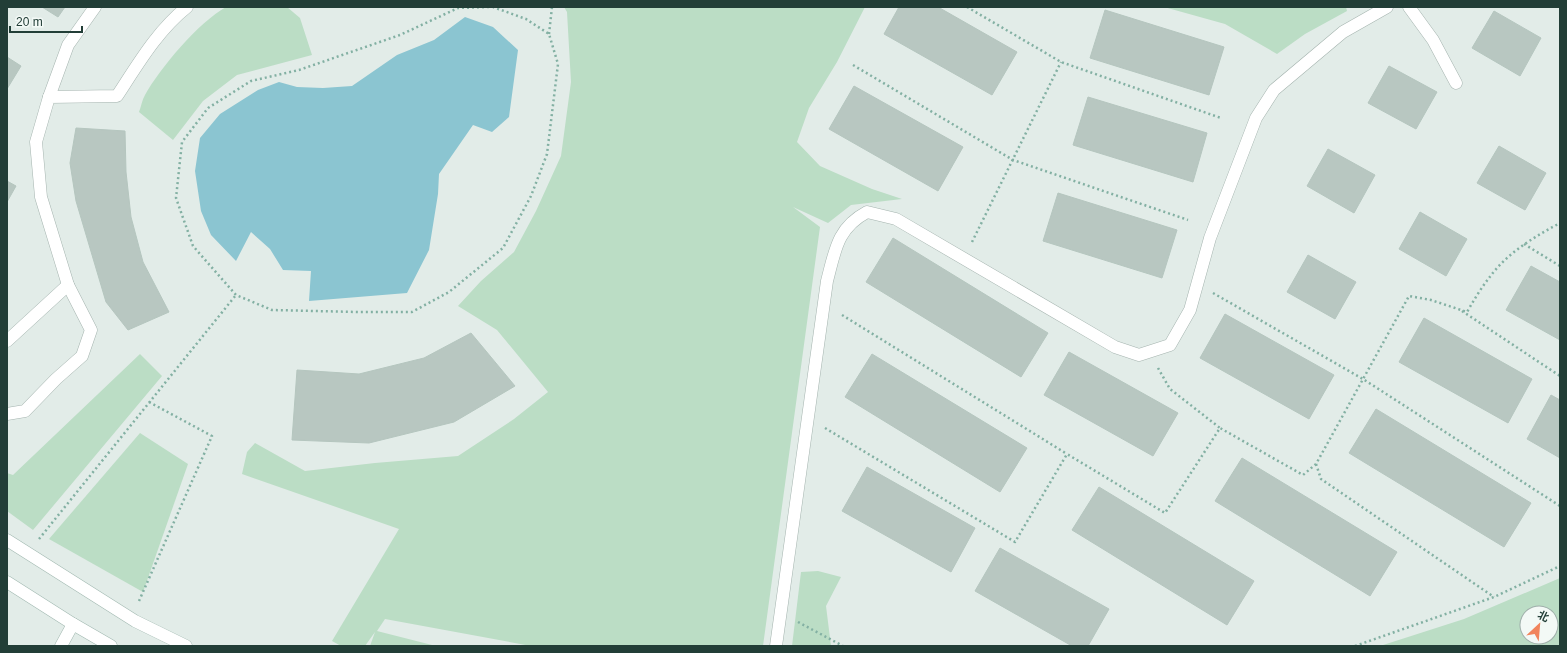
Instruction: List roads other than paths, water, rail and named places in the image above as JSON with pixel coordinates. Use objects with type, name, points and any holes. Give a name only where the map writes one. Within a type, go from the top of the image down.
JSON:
[{"type":"street","points":[[7,414],[25,411],[56,379],[82,356],[91,330],[68,285],[41,197],[36,142],[48,97],[68,45],[95,7]]},
{"type":"street","points":[[48,97],[117,96],[145,52],[175,17],[187,7]]},
{"type":"street","points":[[776,646],[827,281],[837,242],[854,218],[867,212],[896,219],[1114,347],[1139,356],[1170,345],[1190,310],[1210,238],[1256,118],[1274,90],[1343,32],[1387,7]]},
{"type":"street","points":[[1409,7],[1433,40],[1456,84]]},
{"type":"street","points":[[7,341],[68,285]]},
{"type":"street","points":[[7,540],[135,621],[186,646]]},
{"type":"street","points":[[7,582],[111,646]]},
{"type":"street","points":[[61,646],[73,624]]},
{"type":"water","points":[[465,17],[493,27],[518,50],[509,117],[492,132],[473,125],[439,174],[438,194],[429,250],[407,293],[309,301],[311,271],[283,270],[270,249],[251,232],[236,261],[211,235],[201,211],[195,171],[200,138],[220,114],[258,90],[279,82],[297,87],[323,88],[352,86],[397,55],[434,40]]}]
